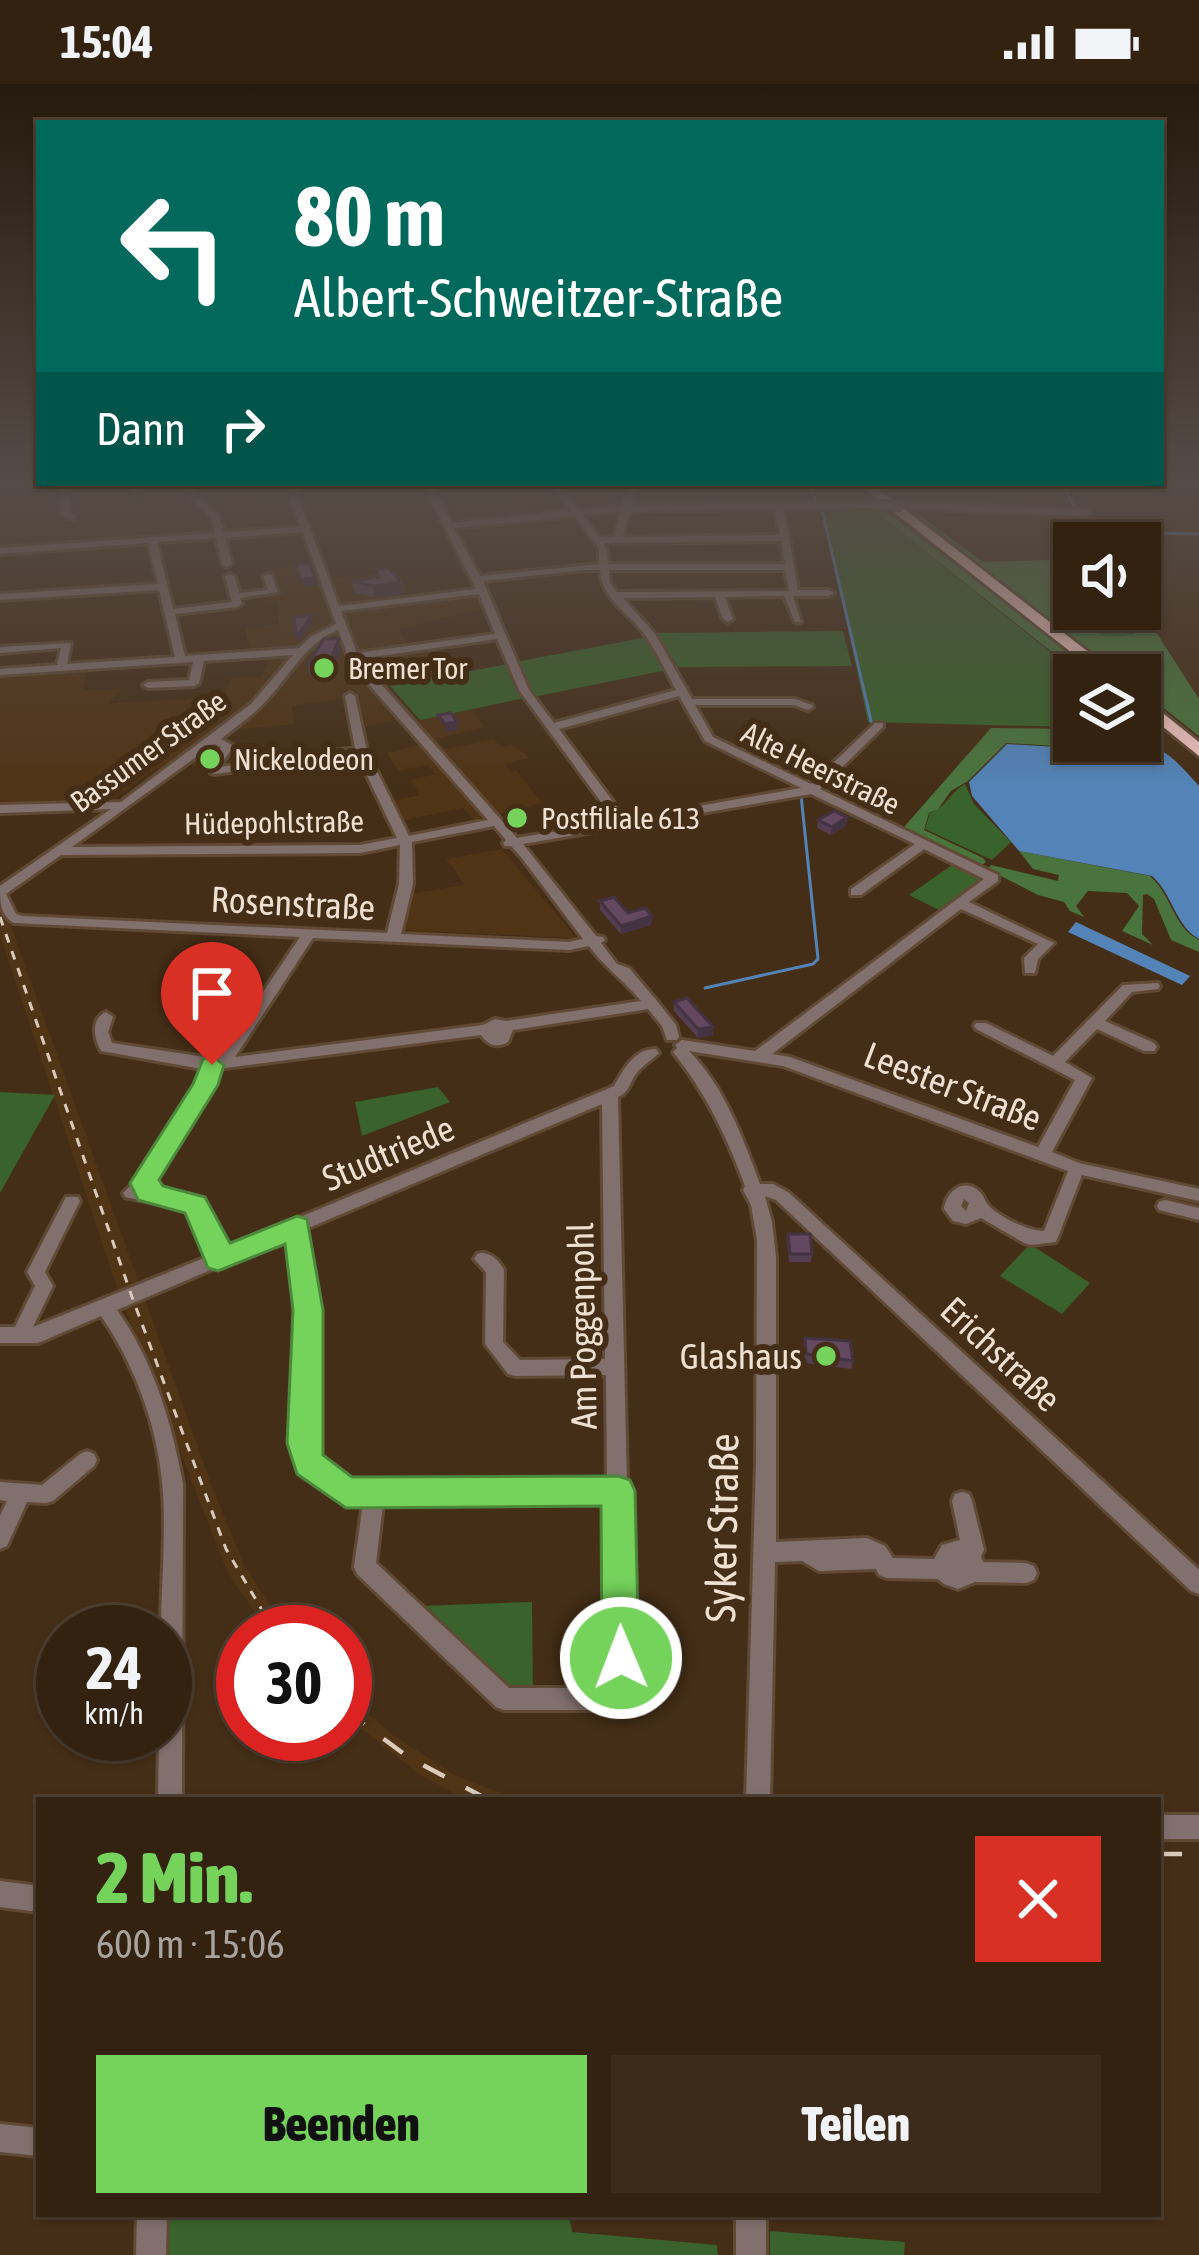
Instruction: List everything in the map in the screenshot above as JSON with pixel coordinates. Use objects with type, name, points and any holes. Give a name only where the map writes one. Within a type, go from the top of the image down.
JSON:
[{"type":"highway","points":[[993,584],[1083,654]]},
{"type":"highway","points":[[1161,718],[1199,751]]},
{"type":"street","points":[[170,612],[236,604],[232,584]]},
{"type":"street","points":[[235,596],[273,592],[271,584]]},
{"type":"street","points":[[326,584],[352,657],[511,842]]},
{"type":"street","name":"Bassumer Straße","points":[[0,893],[211,740],[269,693],[314,640],[338,620],[484,584]]},
{"type":"street","name":"Alte Heerstraße","points":[[604,584],[648,632],[710,739],[993,878],[959,903]]},
{"type":"street","points":[[789,584],[798,620]]},
{"type":"street","points":[[479,585],[524,690],[622,822]]},
{"type":"street","points":[[0,597],[163,587],[182,660]]},
{"type":"street","points":[[612,595],[829,592]]},
{"type":"street","points":[[719,594],[728,619]]},
{"type":"street","points":[[352,657],[499,636]]},
{"type":"street","points":[[0,650],[67,645],[62,668]]},
{"type":"street","points":[[0,672],[305,651]]},
{"type":"street","points":[[148,685],[194,683],[200,659]]},
{"type":"street","points":[[374,684],[595,941],[611,967],[631,980],[652,1004],[670,1047]]},
{"type":"street","points":[[350,696],[361,751],[406,843],[406,884],[393,938]]},
{"type":"street","points":[[550,728],[687,696],[795,702],[808,707]]},
{"type":"street","points":[[511,842],[812,790],[879,725]]},
{"type":"street","points":[[211,740],[228,746],[213,767],[215,771],[361,751]]},
{"type":"street","points":[[0,809],[121,805]]},
{"type":"street","name":"Hüdepohlstraße","points":[[57,851],[326,850],[406,843],[491,823]]},
{"type":"street","points":[[856,892],[922,844]]},
{"type":"street","name":"Rosenstraße","points":[[0,893],[11,916],[19,920],[569,946],[595,941]]},
{"type":"street","points":[[760,1055],[959,903],[1046,943],[1031,958],[1030,970]]},
{"type":"street","points":[[218,1260],[217,1247],[195,1204],[146,1188],[218,1062],[309,934]]},
{"type":"street","points":[[1054,1064],[1128,988],[1153,986]]},
{"type":"street","points":[[106,1017],[101,1031],[106,1047],[218,1062],[487,1030],[488,1037],[498,1039],[507,1034],[504,1026],[652,1004]]},
{"type":"street","points":[[1095,1022],[1149,1047]]},
{"type":"street","points":[[981,1026],[1084,1078],[1042,1155]]},
{"type":"street","name":"Leester Straße","points":[[670,1047],[760,1055],[818,1071],[1077,1168],[1199,1196]]},
{"type":"street","name":"Syker Straße","points":[[670,1047],[705,1084],[751,1190],[747,1202],[764,1257],[758,1797]]},
{"type":"street","name":"Studtriede","points":[[10,1335],[38,1335],[610,1095],[620,1090],[632,1068],[670,1047]]},
{"type":"street","name":"Am Poggenpohl","points":[[374,1495],[365,1567],[504,1699],[621,1699],[610,1095]]},
{"type":"street","points":[[980,1209],[1030,1238],[1050,1237],[1077,1168]]},
{"type":"street","name":"Erichstraße","points":[[751,1190],[772,1190],[782,1196],[1199,1584]]},
{"type":"street","points":[[10,1335],[44,1286],[36,1272],[72,1201]]},
{"type":"street","points":[[1165,1206],[1199,1214]]},
{"type":"street","points":[[297,1227],[308,1310],[306,1459],[336,1488],[374,1495],[618,1491]]},
{"type":"street","points":[[483,1258],[495,1270],[494,1344],[515,1368],[616,1367]]},
{"type":"street","points":[[105,1308],[126,1333],[171,1472],[170,1797]]},
{"type":"street","points":[[0,1539],[10,1492],[46,1494],[87,1460]]},
{"type":"street","points":[[962,1501],[973,1550],[970,1564]]},
{"type":"street","points":[[763,1553],[808,1553],[819,1561],[881,1559],[894,1569],[944,1569],[948,1551],[970,1564],[1026,1573]]},
{"type":"street","points":[[1161,1827],[1199,1826]]},
{"type":"street","points":[[0,1894],[36,1898]]},
{"type":"street","points":[[0,2138],[36,2142]]},
{"type":"street","points":[[151,2255],[152,2217]]},
{"type":"street","points":[[751,2217],[751,2255]]},
{"type":"shaded area","points":[[274,584],[404,584],[412,599],[478,591],[485,608],[399,629],[410,648],[427,646],[443,676],[371,690],[393,721],[357,728],[352,697],[292,706],[294,724],[232,730],[215,743],[227,748],[208,769],[189,764],[175,774],[156,768],[109,802],[0,807],[0,674],[86,669],[83,690],[120,690],[109,703],[223,698],[231,678],[261,677],[271,656],[250,653],[246,628],[279,624],[277,601],[268,602],[266,594],[277,592]]},
{"type":"shaded area","points":[[471,709],[485,727],[435,739],[445,749],[494,739],[501,747],[511,745],[529,758],[505,764],[511,772],[517,771],[542,803],[474,820],[463,808],[399,821],[389,802],[419,795],[411,780],[436,774],[428,765],[398,771],[387,753],[419,745],[402,724]]},
{"type":"shaded area","points":[[502,849],[576,938],[403,930],[409,894],[465,885],[446,859]]},
{"type":"shaded area","points":[[0,896],[213,1489],[244,1565],[270,1605],[250,1605],[227,1571],[118,1291],[0,935]]},
{"type":"shaded area","points":[[372,1717],[454,1775],[510,1797],[461,1797],[420,1775],[372,1737]]},
{"type":"green space","points":[[839,584],[966,584],[1053,654],[1053,726],[868,722]]},
{"type":"green space","points":[[967,584],[981,584],[1071,654],[1055,654]]},
{"type":"green space","points":[[1003,584],[1053,584],[1053,623]]},
{"type":"green space","points":[[1063,630],[1113,636],[1155,630],[1199,699],[1199,736],[1161,706],[1161,654],[1094,654]]},
{"type":"green space","points":[[1088,630],[1137,630],[1117,637]]},
{"type":"green space","points":[[843,631],[852,666],[678,667],[657,633]]},
{"type":"green space","points":[[648,637],[667,670],[533,697],[515,662]]},
{"type":"green space","points":[[508,664],[525,698],[420,720],[390,686]]},
{"type":"green space","points":[[991,728],[1053,729],[1053,746],[1006,743],[929,813],[924,830],[983,858],[982,865],[904,827]]},
{"type":"green space","points":[[965,784],[974,804],[1011,842],[992,860],[925,829],[930,813]]},
{"type":"green space","points":[[1019,851],[1150,876],[1183,927],[1199,940],[1199,952],[1171,940],[1154,899],[1147,894],[1143,895],[1142,934],[1153,945],[1122,931],[1139,906],[1127,893],[1088,891],[1076,906],[1084,917],[1064,902],[1038,895],[987,869],[991,865],[1058,881],[1059,875],[1033,869]]},
{"type":"green space","points":[[955,863],[982,880],[941,911],[909,895]]},
{"type":"green space","points":[[438,1087],[450,1102],[362,1136],[355,1102]]},
{"type":"green space","points":[[0,1092],[55,1095],[0,1193]]},
{"type":"green space","points":[[1030,1244],[1090,1283],[1062,1314],[1000,1276]]},
{"type":"green space","points":[[532,1602],[533,1688],[508,1686],[419,1606]]},
{"type":"green space","points":[[160,2217],[570,2217],[572,2232],[717,2245],[718,2255],[162,2255]]},
{"type":"green space","points":[[770,2231],[905,2242],[904,2255],[770,2255]]},
{"type":"water","points":[[1007,744],[1053,747],[1053,762],[1161,762],[1161,751],[1178,764],[1199,786],[1199,939],[1152,876],[1019,851],[972,796],[969,782]]},
{"type":"water","points":[[1076,922],[1190,976],[1182,985],[1068,932]]},
{"type":"building","points":[[312,616],[299,633],[296,635],[294,617]]},
{"type":"building","points":[[324,639],[339,639],[329,662],[308,664]]},
{"type":"building","points":[[451,713],[457,722],[445,724],[438,715]]},
{"type":"building","points":[[834,811],[847,817],[832,827],[818,820]]},
{"type":"building","points":[[614,897],[628,913],[645,908],[652,916],[621,926],[600,901]]},
{"type":"building","points":[[687,998],[713,1027],[698,1029],[674,1002]]},
{"type":"building","points":[[788,1234],[810,1234],[812,1254],[790,1254]]},
{"type":"building","points":[[805,1338],[850,1341],[853,1361],[806,1354]]},
{"type":"waterway","points":[[839,584],[872,725]]},
{"type":"waterway","points":[[705,988],[813,964],[818,959],[801,795]]},
{"type":"railway","points":[[0,917],[132,1297],[226,1549],[259,1605]]},
{"type":"railway","points":[[372,1730],[408,1757],[483,1797]]},
{"type":"railway","points":[[1161,1854],[1199,1854]]},
{"type":"place","name":"Bremer Tor","points":[[324,668]]},
{"type":"place","name":"Nickelodeon","points":[[210,759]]},
{"type":"place","name":"Postfiliale 613","points":[[517,818]]},
{"type":"place","name":"Glashaus","points":[[826,1356]]},
{"type":"route","points":[[212,1065],[205,1085],[143,1183],[150,1188],[148,1193],[195,1204],[217,1247],[218,1260],[297,1227],[308,1310],[303,1443],[309,1464],[346,1493],[618,1491],[621,1658]]}]
